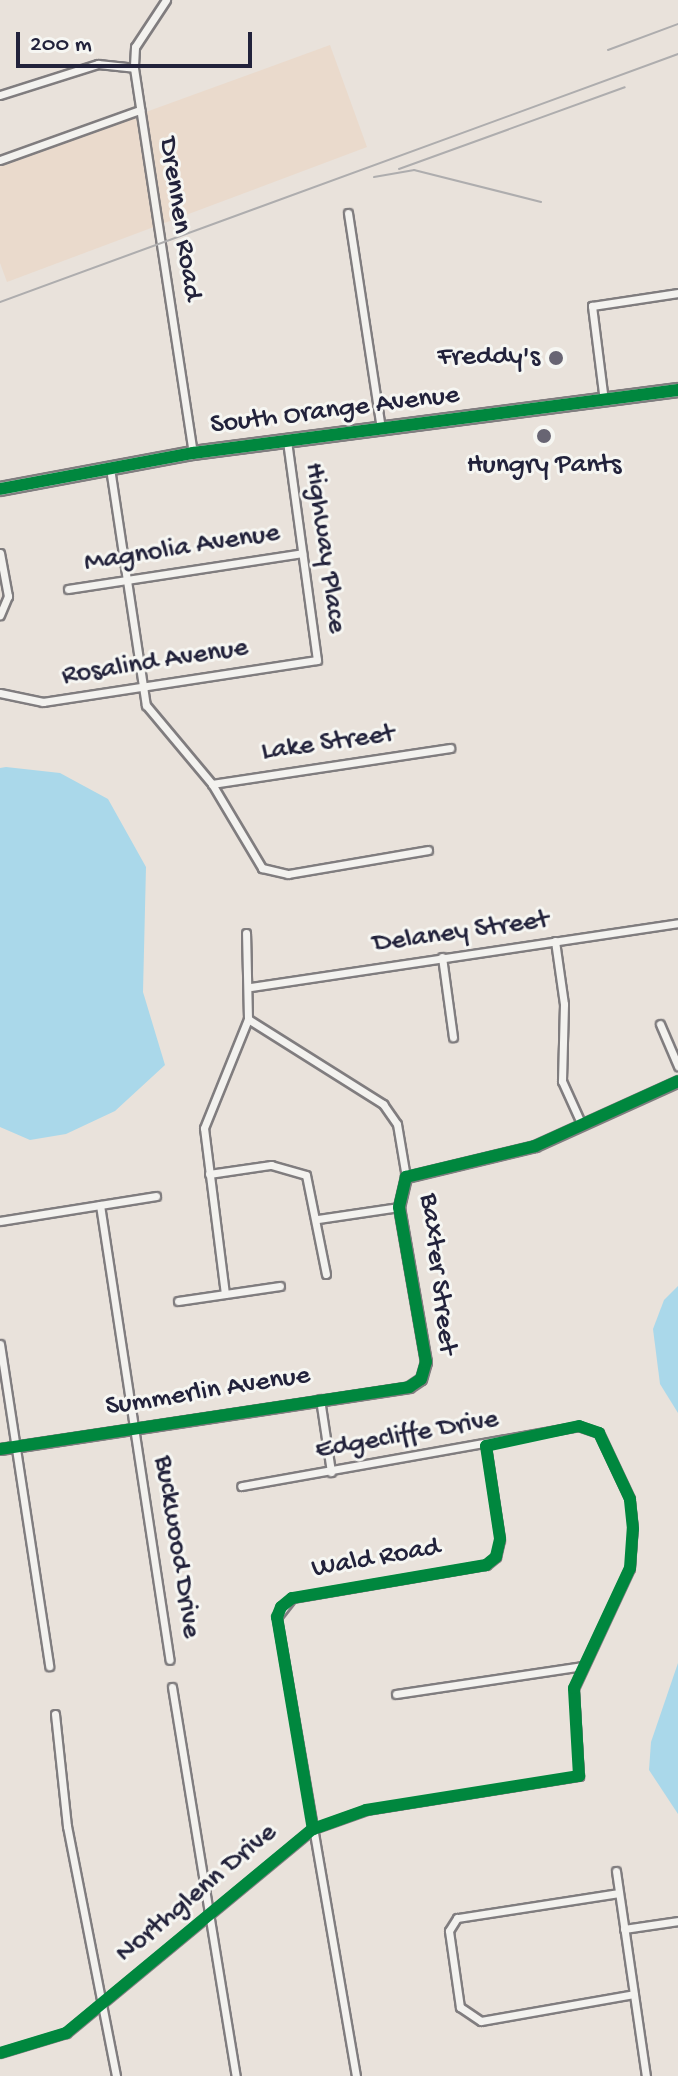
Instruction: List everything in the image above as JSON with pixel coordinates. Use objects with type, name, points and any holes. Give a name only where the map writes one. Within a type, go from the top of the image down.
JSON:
[{"type":"main road","name":"South Orange Avenue","points":[[0,489],[193,453],[678,390]]},
{"type":"street","name":"Drennen Road","points":[[166,0],[135,47],[134,68],[193,453]]},
{"type":"street","points":[[0,95],[98,64],[134,68]]},
{"type":"street","points":[[0,160],[140,110]]},
{"type":"street","points":[[348,213],[381,429]]},
{"type":"street","points":[[604,401],[592,306],[678,293]]},
{"type":"street","name":"Highway Place","points":[[287,441],[317,660]]},
{"type":"street","points":[[110,468],[141,687],[155,721],[212,784],[267,872],[280,875],[428,850]]},
{"type":"street","points":[[0,553],[8,596],[0,615]]},
{"type":"street","name":"Magnolia Avenue","points":[[68,589],[302,553]]},
{"type":"street","name":"Rosalind Avenue","points":[[0,693],[43,702],[317,660]]},
{"type":"street","name":"Lake Street","points":[[212,784],[450,748]]},
{"type":"street","name":"Delaney Street","points":[[251,987],[678,923]]},
{"type":"street","points":[[225,1294],[209,1174],[207,1113],[239,1052],[248,1019],[251,987],[246,933]]},
{"type":"street","points":[[555,941],[564,1004],[562,1081],[582,1125]]},
{"type":"street","points":[[442,957],[453,1037]]},
{"type":"street","name":"Baxter Street","points":[[248,1019],[383,1104],[397,1124],[406,1177],[399,1207],[425,1352],[421,1379]]},
{"type":"street","points":[[660,1024],[678,1066]]},
{"type":"street","points":[[406,1177],[514,1153],[678,1081]]},
{"type":"street","points":[[209,1174],[271,1165],[306,1175],[318,1219],[326,1274]]},
{"type":"street","points":[[0,1221],[156,1196]]},
{"type":"street","name":"Buckwood Drive","points":[[100,1205],[170,1660]]},
{"type":"street","points":[[318,1219],[399,1207]]},
{"type":"street","points":[[178,1301],[280,1286]]},
{"type":"street","points":[[0,1344],[49,1666]]},
{"type":"street","name":"Summerlin Avenue","points":[[0,1449],[401,1389],[421,1379]]},
{"type":"street","points":[[320,1399],[331,1472]]},
{"type":"street","name":"Edgecliffe Drive","points":[[241,1486],[486,1446],[579,1426],[599,1433],[630,1499],[633,1529],[630,1568],[583,1666]]},
{"type":"street","name":"Wald Road","points":[[356,2076],[277,1617],[281,1607],[292,1598],[486,1565],[496,1557],[500,1539],[486,1446]]},
{"type":"street","points":[[396,1694],[583,1666]]},
{"type":"street","name":"Northglenn Drive","points":[[0,2053],[50,2042],[105,2001],[313,1829],[366,1810],[579,1776],[572,1708],[583,1666]]},
{"type":"street","points":[[172,1687],[236,2076]]},
{"type":"street","points":[[55,1714],[67,1826],[105,2001],[116,2076]]},
{"type":"street","points":[[616,1871],[646,2076]]},
{"type":"street","points":[[619,1893],[457,1918],[449,1931],[460,2007],[481,2021],[634,1994]]},
{"type":"street","points":[[624,1929],[678,1921]]},
{"type":"shaded area","points":[[330,45],[367,147],[7,282],[0,263],[0,165]]},
{"type":"water","points":[[0,768],[60,773],[108,799],[146,867],[143,992],[165,1065],[115,1111],[66,1134],[30,1140],[0,1127]]},
{"type":"water","points":[[678,1286],[678,1413],[660,1384],[653,1329],[664,1300]]},
{"type":"water","points":[[678,1663],[678,1814],[649,1770],[651,1742]]},
{"type":"railway","points":[[608,50],[678,24]]},
{"type":"railway","points":[[0,302],[678,54]]},
{"type":"railway","points":[[399,169],[625,87]]},
{"type":"railway","points":[[374,177],[414,170],[541,202]]},
{"type":"cycle path","points":[[0,489],[193,453],[678,390]]},
{"type":"cycle path","points":[[0,1449],[409,1387],[421,1379],[426,1362],[399,1207],[406,1177],[535,1146],[678,1081]]},
{"type":"cycle path","points":[[0,2053],[66,2033],[313,1829],[366,1810],[579,1776],[574,1688],[630,1568],[633,1529],[630,1499],[599,1433],[579,1426],[486,1446],[500,1539],[496,1557],[486,1565],[292,1598],[281,1607],[277,1617],[313,1829]]},
{"type":"place","name":"Freddy's","points":[[556,358]]},
{"type":"place","name":"Hungry Pants","points":[[544,436]]}]
